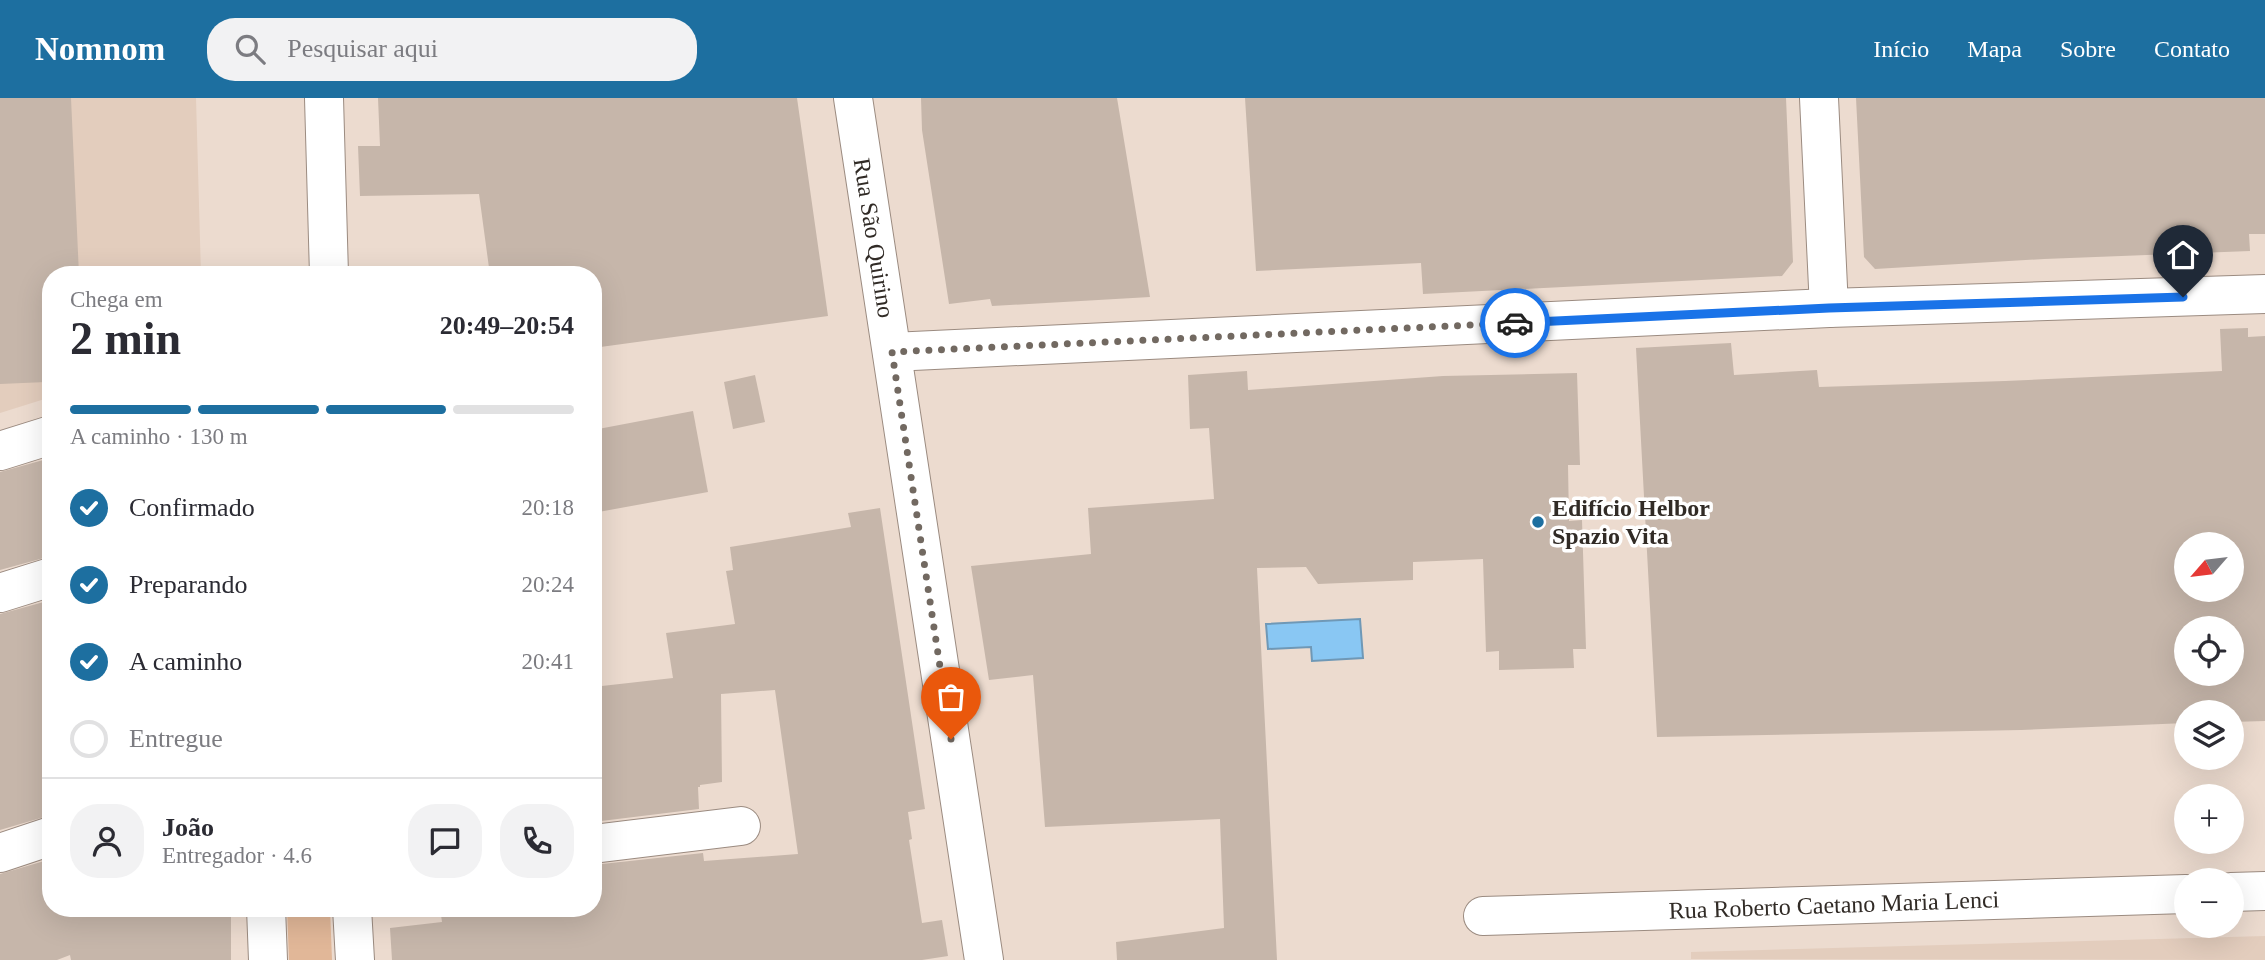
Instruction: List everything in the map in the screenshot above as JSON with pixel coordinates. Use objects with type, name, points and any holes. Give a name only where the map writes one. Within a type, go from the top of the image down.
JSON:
[{"type":"street","points":[[324,98],[329,266]]},
{"type":"street","name":"Rua São Quirino","points":[[853,98],[984,960]]},
{"type":"street","points":[[1819,98],[1829,308]]},
{"type":"street","points":[[892,352],[1829,308],[2265,295]]},
{"type":"street","points":[[0,451],[42,438]]},
{"type":"street","points":[[0,593],[42,580]]},
{"type":"street","points":[[602,844],[741,826]]},
{"type":"street","points":[[0,853],[42,839]]},
{"type":"street","points":[[2244,892],[2265,891]]},
{"type":"street","name":"Rua Roberto Caetano Maria Lenci","points":[[1483,916],[2174,894]]},
{"type":"street","points":[[266,917],[268,960]]},
{"type":"street","points":[[353,917],[355,960]]},
{"type":"shaded area","points":[[0,98],[196,98],[201,266],[42,266],[42,400],[0,413]]},
{"type":"shaded area","points":[[287,917],[330,917],[332,960],[289,960]]},
{"type":"shaded area","points":[[2265,936],[2265,960],[1691,959],[1691,952]]},
{"type":"water","points":[[1360,619],[1363,658],[1312,661],[1311,647],[1268,649],[1266,624]]},
{"type":"building","points":[[0,98],[71,98],[79,266],[42,266],[42,382],[0,384]]},
{"type":"building","points":[[378,98],[797,98],[828,316],[602,347],[602,266],[489,266],[479,194],[360,196],[358,146],[380,146]]},
{"type":"building","points":[[921,98],[1117,98],[1150,297],[992,306],[990,299],[949,304],[922,130]]},
{"type":"building","points":[[1245,98],[1786,98],[1793,262],[1782,276],[1423,294],[1421,263],[1256,271]]},
{"type":"building","points":[[1856,98],[2265,98],[2265,234],[2249,234],[2250,251],[1875,269],[1864,257]]},
{"type":"building","points":[[2248,328],[2248,337],[2265,336],[2265,721],[2244,722],[2244,700],[2174,700],[2174,724],[2021,730],[1657,737],[1636,348],[1731,343],[1734,375],[1817,370],[1819,387],[2222,371],[2220,329]]},
{"type":"building","points":[[1247,371],[1248,390],[1443,376],[1577,373],[1580,465],[1568,465],[1569,521],[1582,520],[1586,649],[1573,649],[1574,668],[1499,670],[1499,651],[1486,652],[1483,559],[1413,562],[1413,580],[1318,584],[1306,567],[1257,568],[1277,960],[1117,960],[1116,942],[1224,928],[1220,819],[1045,827],[1033,675],[989,680],[971,566],[1091,554],[1088,508],[1214,499],[1209,428],[1190,429],[1188,375]]},
{"type":"building","points":[[755,375],[765,422],[733,429],[724,382]]},
{"type":"building","points":[[693,411],[708,492],[602,511],[602,428]]},
{"type":"building","points":[[42,460],[42,558],[0,570],[0,472]]},
{"type":"building","points":[[880,508],[925,809],[908,812],[912,839],[909,840],[922,923],[942,920],[948,956],[922,960],[392,960],[390,928],[442,922],[441,917],[602,917],[602,864],[703,853],[704,861],[798,854],[775,690],[721,694],[722,782],[698,787],[699,809],[602,821],[602,686],[673,678],[666,633],[735,624],[726,571],[733,570],[730,547],[851,527],[848,513]]},
{"type":"building","points":[[42,602],[42,818],[0,830],[0,614]]},
{"type":"building","points":[[42,862],[42,917],[231,917],[231,960],[71,960],[70,955],[57,960],[0,960],[0,874]]},
{"type":"way so far","points":[[951,739],[892,352],[1515,323]]},
{"type":"place","name":"Edifício Helbor Spazio Vita","points":[[1538,522]]},
{"type":"route","points":[[1515,323],[1829,308],[2183,297]]}]
